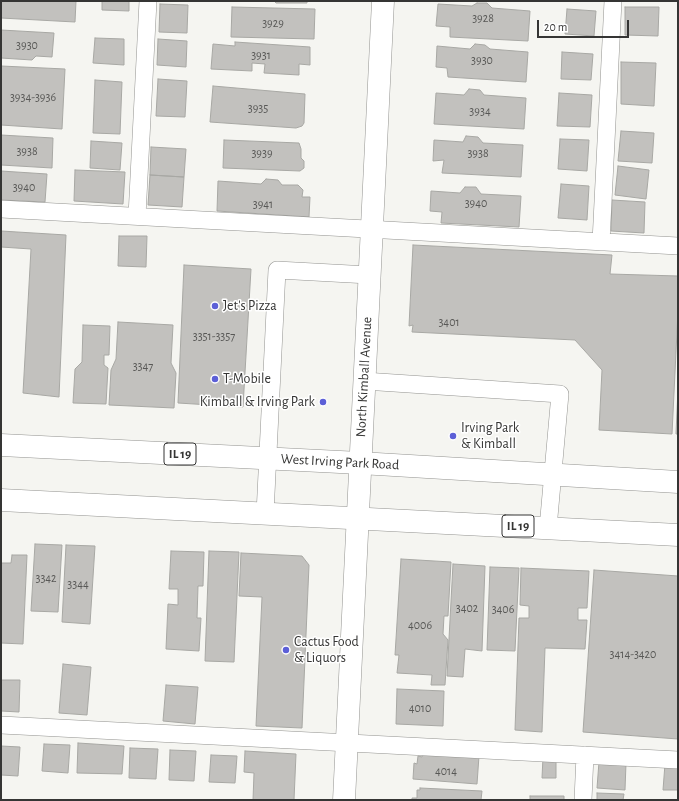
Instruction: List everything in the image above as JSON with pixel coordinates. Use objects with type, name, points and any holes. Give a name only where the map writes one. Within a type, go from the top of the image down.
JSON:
[{"type":"main road","name":"North Kimball Avenue","points":[[344,800],[383,1]]},
{"type":"main road","name":"West Irving Park Road","points":[[1,445],[360,463],[678,482]]},
{"type":"main road","name":"IL 19","points":[[1,500],[678,534]]},
{"type":"lane","points":[[137,216],[148,1]]},
{"type":"lane","points":[[601,242],[613,1]]},
{"type":"lane","points":[[1,209],[678,246]]},
{"type":"lane","points":[[265,514],[277,270],[369,275]]},
{"type":"lane","points":[[364,381],[560,394],[548,528]]},
{"type":"lane","points":[[1,725],[678,760]]},
{"type":"lane","points":[[583,800],[585,755]]},
{"type":"building","points":[[1,1],[76,1],[75,22],[1,18]]},
{"type":"building","points":[[102,1],[129,1],[129,11],[102,10]]},
{"type":"building","points":[[274,1],[307,1],[307,3],[276,3]]},
{"type":"building","points":[[477,3],[487,3],[492,8],[530,11],[528,41],[450,37],[450,27],[436,26],[438,4],[472,6]]},
{"type":"building","points":[[160,4],[188,5],[187,33],[159,32]]},
{"type":"building","points":[[232,7],[315,9],[314,39],[231,37]]},
{"type":"building","points":[[625,7],[659,7],[658,36],[625,35]]},
{"type":"building","points":[[567,9],[596,11],[594,36],[565,34]]},
{"type":"building","points":[[1,30],[54,33],[52,57],[36,56],[32,60],[1,58]]},
{"type":"building","points":[[95,38],[124,39],[124,65],[93,63]]},
{"type":"building","points":[[158,39],[187,41],[186,67],[157,65]]},
{"type":"building","points":[[235,42],[310,47],[310,65],[299,64],[299,75],[264,73],[265,64],[252,63],[252,71],[211,69],[213,44],[235,46]]},
{"type":"building","points":[[475,44],[485,45],[490,49],[528,52],[526,82],[448,77],[447,68],[436,67],[437,46],[470,49]]},
{"type":"building","points":[[562,52],[593,54],[591,80],[561,79]]},
{"type":"building","points":[[621,62],[656,63],[654,106],[621,104]]},
{"type":"building","points":[[1,66],[65,69],[62,129],[1,125]]},
{"type":"building","points":[[158,79],[187,81],[185,117],[156,116]]},
{"type":"building","points":[[95,80],[122,82],[120,134],[93,133]]},
{"type":"building","points":[[213,86],[305,94],[304,123],[302,126],[296,128],[210,122]]},
{"type":"building","points":[[469,89],[480,90],[484,95],[526,98],[524,129],[434,124],[436,93],[464,95]]},
{"type":"building","points":[[559,93],[592,95],[590,127],[557,126]]},
{"type":"building","points":[[621,131],[654,133],[652,163],[618,161]]},
{"type":"building","points":[[1,135],[53,138],[52,168],[1,165]]},
{"type":"building","points":[[466,136],[478,137],[483,143],[523,145],[521,177],[442,173],[444,160],[433,161],[434,140],[463,142]]},
{"type":"building","points":[[560,139],[589,140],[587,171],[558,169]]},
{"type":"building","points":[[224,140],[299,143],[301,158],[304,161],[304,168],[300,171],[223,168]]},
{"type":"building","points":[[91,141],[122,143],[120,170],[90,168]]},
{"type":"building","points":[[151,147],[186,149],[184,177],[150,175]]},
{"type":"building","points":[[618,166],[649,170],[646,199],[615,195]]},
{"type":"building","points":[[75,170],[125,172],[123,204],[74,201]]},
{"type":"building","points":[[1,171],[47,174],[45,202],[1,200]]},
{"type":"building","points":[[150,175],[184,177],[182,207],[148,205]]},
{"type":"building","points":[[266,179],[278,180],[282,185],[298,185],[303,190],[302,197],[310,197],[309,217],[217,211],[218,181],[261,184]]},
{"type":"building","points":[[561,184],[589,186],[587,220],[558,218]]},
{"type":"building","points":[[465,187],[476,187],[481,194],[521,196],[519,227],[441,223],[442,212],[430,211],[431,191],[460,193]]},
{"type":"building","points":[[612,200],[645,202],[644,233],[611,231]]},
{"type":"building","points":[[1,231],[66,235],[59,397],[23,393],[31,249],[1,247]]},
{"type":"building","points":[[119,236],[147,236],[146,267],[118,266]]},
{"type":"building","points":[[413,245],[612,255],[610,274],[678,276],[678,311],[672,434],[599,430],[602,370],[575,340],[412,332],[413,325],[409,326]]},
{"type":"building","points":[[184,265],[251,269],[243,407],[178,403]]},
{"type":"building","points":[[118,322],[173,325],[171,363],[176,373],[174,408],[109,405],[111,370],[116,359]]},
{"type":"building","points":[[83,325],[110,326],[109,355],[104,355],[104,365],[108,368],[106,404],[73,403],[75,369],[82,362]]},
{"type":"building","points":[[678,388],[678,434],[676,434]]},
{"type":"building","points":[[35,544],[62,545],[58,612],[31,611]]},
{"type":"building","points":[[66,545],[95,546],[90,624],[62,622]]},
{"type":"building","points":[[171,551],[204,552],[203,586],[198,586],[197,618],[201,618],[199,651],[166,649],[168,604],[178,605],[178,589],[169,589]]},
{"type":"building","points":[[209,551],[239,552],[234,662],[205,661]]},
{"type":"building","points":[[241,553],[302,556],[309,565],[302,728],[256,726],[262,597],[239,596]]},
{"type":"building","points":[[12,555],[27,555],[23,644],[1,643],[1,563],[11,563]]},
{"type":"building","points":[[401,559],[451,562],[448,616],[444,616],[443,634],[448,640],[445,685],[431,685],[432,675],[397,673],[399,655],[395,655]]},
{"type":"building","points":[[453,564],[485,566],[482,651],[465,649],[463,677],[447,676]]},
{"type":"building","points":[[490,567],[519,568],[515,651],[487,650]]},
{"type":"building","points":[[521,568],[589,571],[587,608],[578,608],[578,620],[587,620],[585,649],[545,648],[542,732],[515,730],[519,618],[529,618],[529,606],[520,605]]},
{"type":"building","points":[[594,570],[678,576],[678,739],[583,732]]},
{"type":"building","points":[[63,664],[91,667],[87,715],[59,713]]},
{"type":"building","points":[[1,680],[20,680],[19,712],[1,711]]},
{"type":"building","points":[[166,685],[198,687],[195,724],[163,721]]},
{"type":"building","points":[[397,689],[444,691],[443,726],[396,724]]},
{"type":"building","points":[[78,743],[124,746],[122,774],[77,773]]},
{"type":"building","points":[[44,744],[70,745],[68,773],[42,771]]},
{"type":"building","points":[[1,746],[20,747],[18,776],[1,775]]},
{"type":"building","points":[[130,748],[158,749],[156,779],[129,778]]},
{"type":"building","points":[[170,750],[196,751],[194,781],[169,780]]},
{"type":"building","points":[[245,751],[296,754],[294,800],[253,800],[254,773],[244,772]]},
{"type":"building","points":[[423,753],[479,756],[477,784],[413,779],[414,763],[417,764],[418,756],[422,757]]},
{"type":"building","points":[[211,755],[237,756],[235,783],[209,782]]},
{"type":"building","points":[[543,757],[556,758],[556,778],[542,778]]},
{"type":"building","points":[[599,762],[626,763],[625,790],[597,788]]},
{"type":"building","points":[[665,764],[678,765],[678,790],[663,790]]},
{"type":"building","points":[[420,788],[482,791],[481,800],[412,800],[412,798],[417,798],[417,790],[420,790]]},
{"type":"building","points":[[597,793],[624,794],[623,800],[597,800]]},
{"type":"building","points":[[530,796],[564,796],[564,800],[530,800]]},
{"type":"place","name":"Jet's Pizza","points":[[215,306]]},
{"type":"place","name":"T-Mobile","points":[[215,379]]},
{"type":"place","name":"Kimball & Irving Park","points":[[323,402]]},
{"type":"place","name":"Irving Park & Kimball","points":[[453,436]]},
{"type":"place","name":"Cactus Food & Liquors","points":[[286,650]]}]
